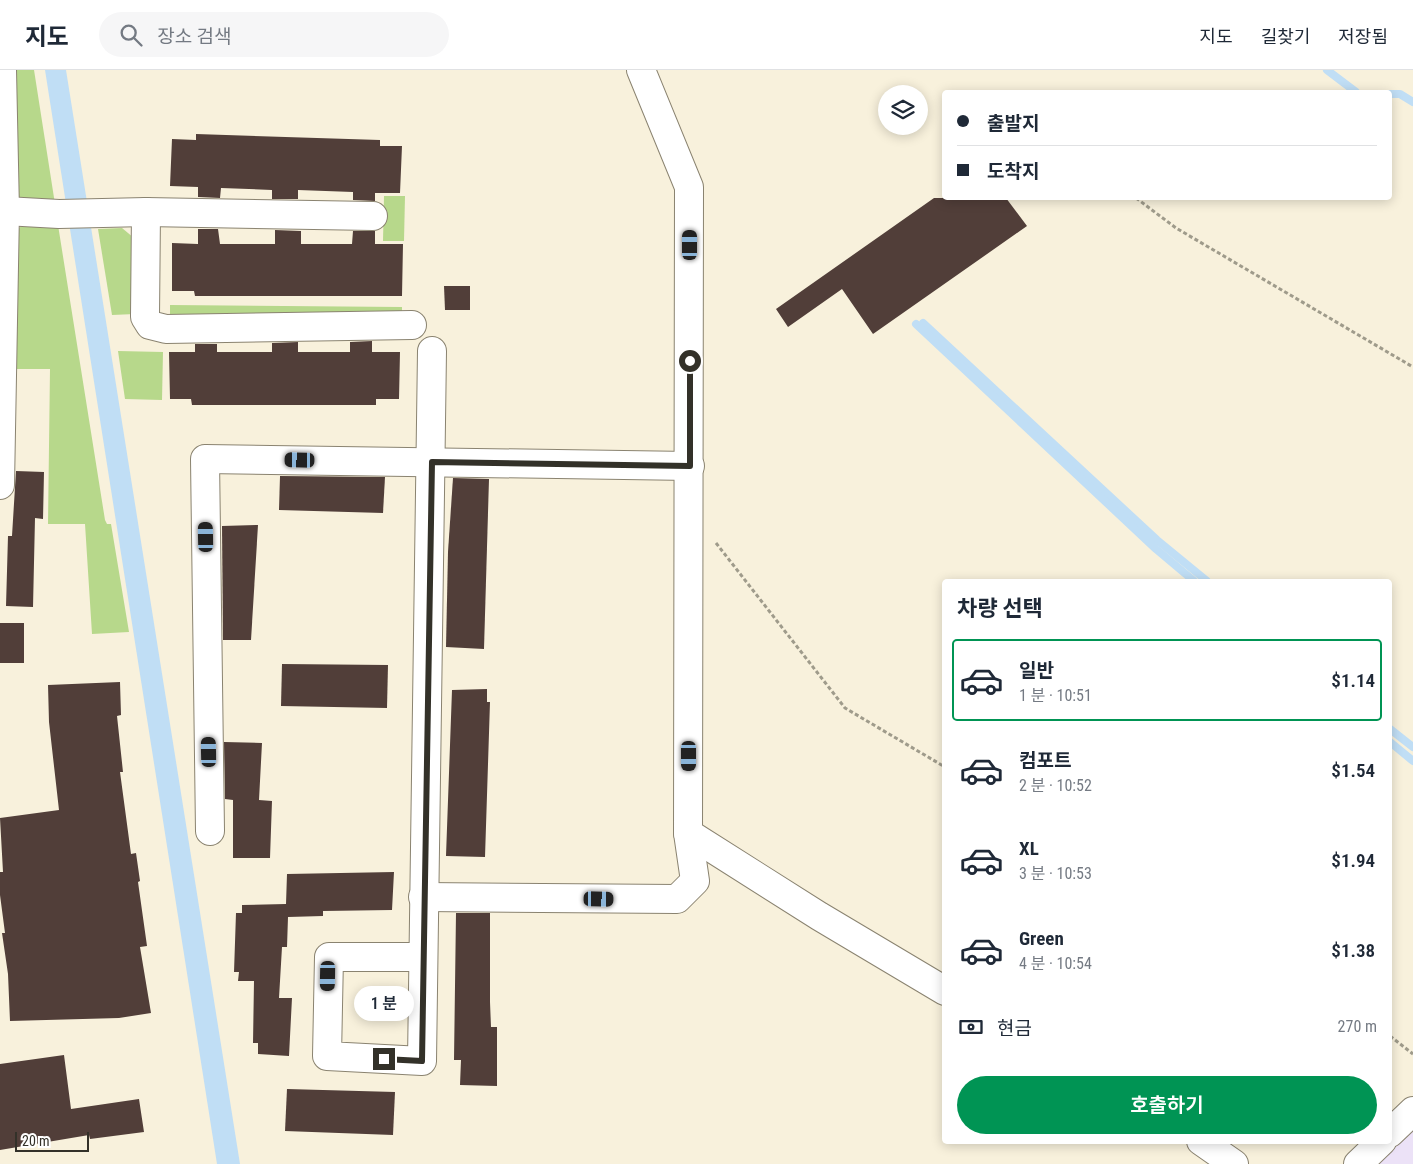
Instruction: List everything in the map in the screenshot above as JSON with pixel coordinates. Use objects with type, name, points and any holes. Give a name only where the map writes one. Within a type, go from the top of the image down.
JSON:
[{"type":"street","points":[[0,485],[5,211],[2,70]]},
{"type":"street","points":[[424,897],[677,900],[695,881],[688,833],[689,187],[641,70]]},
{"type":"street","points":[[5,211],[59,214],[146,212],[373,216]]},
{"type":"street","points":[[146,212],[145,317],[150,325],[166,329],[412,325]]},
{"type":"street","points":[[423,957],[329,957],[327,1056],[422,1061],[432,462],[432,351]]},
{"type":"street","points":[[210,831],[205,459],[690,466]]},
{"type":"street","points":[[688,833],[819,916],[942,989]]},
{"type":"street","points":[[1392,1131],[1413,1111]]},
{"type":"street","points":[[1205,1144],[1234,1164]]},
{"type":"street","points":[[1358,1164],[1379,1144]]},
{"type":"path","points":[[1139,200],[1176,228],[1413,367]]},
{"type":"path","points":[[716,543],[845,708],[942,765]]},
{"type":"path","points":[[1392,1038],[1413,1054]]},
{"type":"shaded area","points":[[1413,1126],[1413,1164],[1378,1164]]},
{"type":"green space","points":[[13,70],[34,70],[55,204],[19,201]]},
{"type":"green space","points":[[384,196],[405,196],[404,241],[383,241]]},
{"type":"green space","points":[[22,225],[58,225],[105,520],[107,524],[111,524],[129,632],[92,634],[85,524],[48,524],[50,369],[15,369],[16,232]]},
{"type":"green space","points":[[122,228],[134,238],[135,314],[112,315],[98,229]]},
{"type":"green space","points":[[170,305],[402,307],[402,319],[170,316]]},
{"type":"green space","points":[[118,351],[163,352],[162,400],[125,399]]},
{"type":"water","points":[[45,70],[66,70],[240,1164],[217,1164]]},
{"type":"building","points":[[196,134],[380,140],[380,146],[402,146],[400,193],[375,193],[375,201],[353,200],[353,192],[298,190],[298,199],[272,199],[272,190],[221,188],[220,198],[198,197],[198,187],[170,186],[172,139],[196,140]]},
{"type":"building","points":[[934,198],[942,198],[942,200],[1008,200],[1027,226],[873,334],[842,289],[788,327],[776,309]]},
{"type":"building","points":[[198,229],[218,229],[220,244],[275,244],[275,230],[301,231],[301,244],[352,244],[353,231],[375,231],[375,244],[403,244],[402,296],[195,296],[194,291],[172,291],[172,243],[198,244]]},
{"type":"building","points":[[444,286],[470,286],[470,310],[445,310]]},
{"type":"building","points":[[372,341],[372,352],[400,352],[399,399],[376,399],[376,405],[192,405],[191,399],[170,399],[169,352],[195,352],[195,344],[217,344],[217,352],[272,352],[272,343],[298,342],[298,352],[350,352],[350,342]]},
{"type":"building","points":[[16,471],[44,472],[43,519],[35,518],[33,607],[6,606],[8,536],[12,536]]},
{"type":"building","points":[[280,476],[385,477],[383,513],[279,510]]},
{"type":"building","points":[[453,478],[489,479],[484,649],[446,647],[448,552]]},
{"type":"building","points":[[258,525],[251,640],[223,640],[222,526]]},
{"type":"building","points":[[0,623],[24,623],[24,663],[0,663]]},
{"type":"building","points":[[282,664],[388,665],[387,708],[281,706]]},
{"type":"building","points":[[120,682],[121,715],[117,716],[123,772],[120,772],[131,854],[136,853],[140,881],[138,882],[147,946],[140,947],[151,1013],[119,1018],[10,1021],[8,974],[2,933],[5,933],[0,895],[0,872],[3,872],[0,818],[59,810],[49,722],[48,685]]},
{"type":"building","points":[[487,689],[487,702],[490,702],[485,857],[446,856],[452,690]]},
{"type":"building","points":[[224,742],[262,743],[259,800],[272,801],[270,858],[233,858],[233,800],[225,799]]},
{"type":"building","points":[[394,872],[392,910],[323,911],[323,916],[288,917],[287,947],[282,947],[279,998],[292,998],[289,1056],[258,1054],[258,1043],[253,1043],[254,981],[238,981],[239,972],[234,972],[236,913],[242,913],[242,905],[286,904],[287,874]]},
{"type":"building","points":[[456,913],[490,913],[491,1027],[497,1027],[497,1086],[460,1085],[461,1060],[454,1060]]},
{"type":"building","points":[[64,1055],[71,1109],[139,1099],[144,1132],[90,1139],[89,1135],[0,1150],[0,1064]]},
{"type":"building","points":[[287,1089],[395,1092],[393,1135],[285,1131]]},
{"type":"waterway","points":[[1327,70],[1353,90]]},
{"type":"waterway","points":[[1392,94],[1400,94],[1413,102]]},
{"type":"waterway","points":[[923,323],[1157,540],[1205,579]]},
{"type":"waterway","points":[[916,324],[1156,549],[1192,579]]},
{"type":"waterway","points":[[1392,731],[1413,747]]},
{"type":"waterway","points":[[1392,744],[1413,761]]},
{"type":"route","points":[[384,1059],[422,1061],[432,462],[690,466],[690,361]]}]
